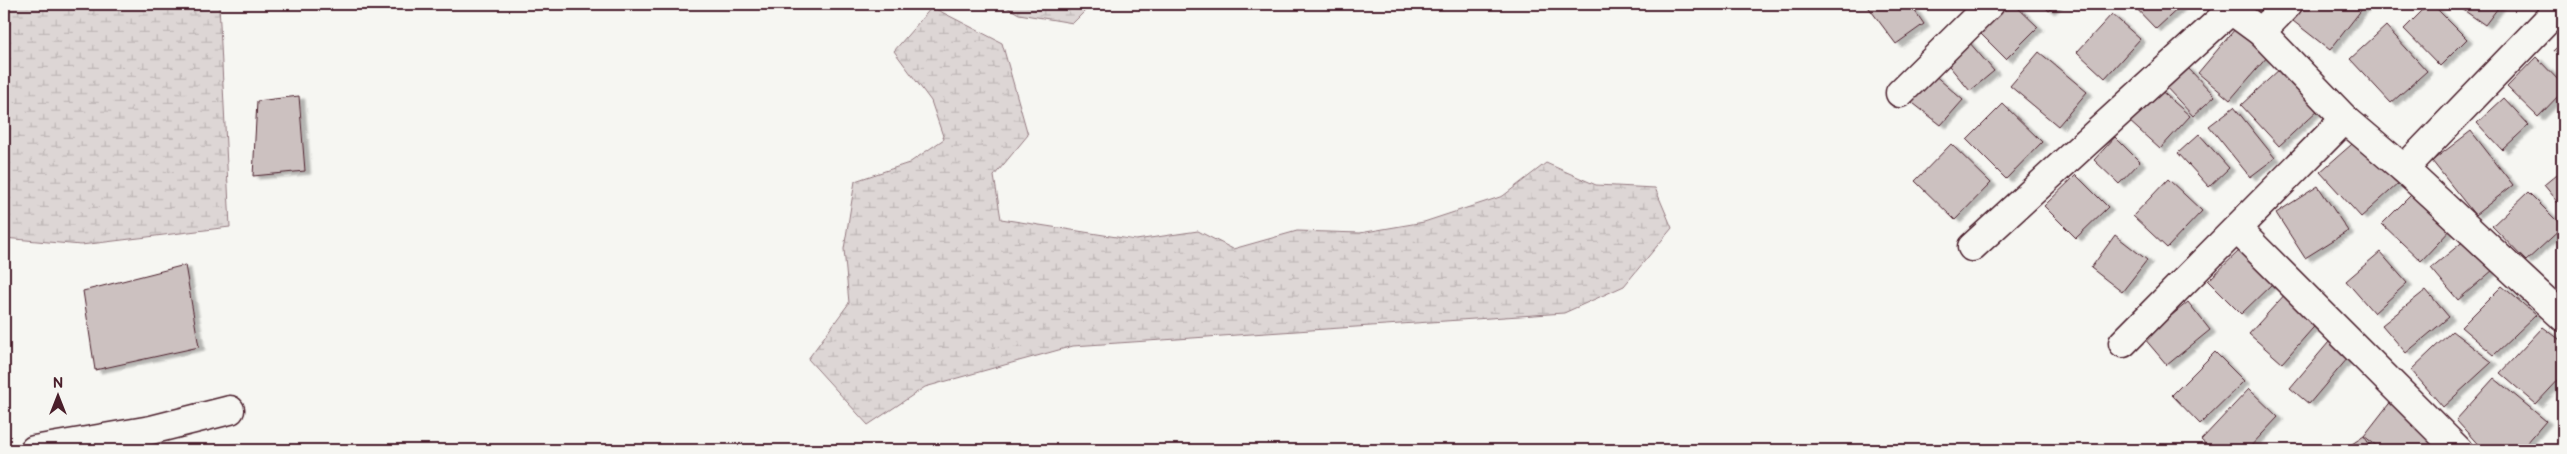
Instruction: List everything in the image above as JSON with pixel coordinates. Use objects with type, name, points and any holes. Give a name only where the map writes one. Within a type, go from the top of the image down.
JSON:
[{"type":"street","points":[[1900,93],[1990,4]]},
{"type":"street","points":[[2261,32],[2288,4]]},
{"type":"street","points":[[2404,169],[2563,4]]},
{"type":"street","points":[[1972,247],[2227,7],[2261,32],[2344,119],[2558,302]]},
{"type":"street","points":[[2122,343],[2344,119]]},
{"type":"street","points":[[2237,229],[2458,450]]},
{"type":"street","points":[[34,450],[152,440],[230,410]]},
{"type":"green space","points":[[4,4],[219,4],[230,227],[81,245],[4,238]]},
{"type":"green space","points":[[1001,4],[1092,4],[1073,23],[1019,14]]},
{"type":"green space","points":[[932,7],[1002,43],[1028,135],[994,176],[1001,219],[1136,240],[1198,231],[1233,249],[1297,231],[1360,233],[1424,222],[1503,196],[1546,163],[1596,185],[1655,188],[1672,228],[1624,286],[1564,313],[1073,346],[925,387],[868,425],[808,359],[849,303],[844,249],[855,181],[909,163],[944,139],[931,101],[894,51]]},
{"type":"building","points":[[1866,4],[1910,4],[1924,24],[1896,44]]},
{"type":"building","points":[[1996,4],[2014,4],[2038,27],[2006,59],[1973,26]]},
{"type":"building","points":[[2042,4],[2057,4],[2049,11]]},
{"type":"building","points":[[2132,4],[2183,4],[2156,29]]},
{"type":"building","points":[[2234,4],[2260,4],[2246,18]]},
{"type":"building","points":[[2307,4],[2366,4],[2330,50],[2293,21]]},
{"type":"building","points":[[2429,4],[2432,4],[2467,39],[2440,66],[2404,29]]},
{"type":"building","points":[[2455,4],[2501,4],[2485,25]]},
{"type":"building","points":[[2112,14],[2140,39],[2105,78],[2077,52]]},
{"type":"building","points":[[2386,26],[2427,71],[2391,103],[2350,59]]},
{"type":"building","points":[[2235,29],[2268,56],[2230,100],[2198,73]]},
{"type":"building","points":[[1963,35],[1994,71],[1970,91],[1940,55]]},
{"type":"building","points":[[2563,42],[2563,61],[2554,50]]},
{"type":"building","points":[[2039,52],[2087,92],[2058,126],[2010,86]]},
{"type":"building","points":[[2536,57],[2563,85],[2563,91],[2538,117],[2507,87]]},
{"type":"building","points":[[2186,66],[2215,96],[2193,116],[2164,85]]},
{"type":"building","points":[[2282,67],[2320,108],[2279,146],[2241,105]]},
{"type":"building","points":[[1932,73],[1963,100],[1941,125],[1909,100]]},
{"type":"building","points":[[2158,88],[2190,116],[2160,149],[2128,120]]},
{"type":"building","points":[[299,96],[305,171],[253,176],[257,101]]},
{"type":"building","points":[[2504,98],[2529,125],[2502,150],[2477,123]]},
{"type":"building","points":[[2003,104],[2042,142],[2006,179],[1967,140]]},
{"type":"building","points":[[2234,107],[2275,158],[2250,177],[2209,126]]},
{"type":"building","points":[[2471,131],[2513,185],[2475,215],[2432,161]]},
{"type":"building","points":[[2199,134],[2229,168],[2209,187],[2178,153]]},
{"type":"building","points":[[2115,137],[2140,162],[2119,184],[2094,160]]},
{"type":"building","points":[[2359,138],[2399,183],[2361,217],[2320,172]]},
{"type":"building","points":[[1951,144],[1991,183],[1955,220],[1915,181]]},
{"type":"building","points":[[2563,169],[2563,208],[2544,185]]},
{"type":"building","points":[[2076,175],[2108,207],[2076,238],[2044,206]]},
{"type":"building","points":[[2168,179],[2202,211],[2167,248],[2133,216]]},
{"type":"building","points":[[2318,186],[2348,231],[2305,258],[2276,213]]},
{"type":"building","points":[[2416,190],[2454,226],[2421,261],[2382,224]]},
{"type":"building","points":[[2528,192],[2563,227],[2526,261],[2492,226]]},
{"type":"building","points":[[2115,235],[2147,260],[2122,292],[2091,268]]},
{"type":"building","points":[[2466,239],[2493,270],[2458,300],[2431,268]]},
{"type":"building","points":[[2243,247],[2275,281],[2241,314],[2208,281]]},
{"type":"building","points":[[2380,252],[2407,283],[2374,313],[2346,281]]},
{"type":"building","points":[[185,265],[199,347],[95,370],[83,291]]},
{"type":"building","points":[[2502,286],[2536,315],[2494,355],[2461,327]]},
{"type":"building","points":[[2426,290],[2449,317],[2406,353],[2382,325]]},
{"type":"building","points":[[2287,292],[2320,320],[2282,363],[2249,334]]},
{"type":"building","points":[[2188,302],[2210,330],[2167,365],[2144,338]]},
{"type":"building","points":[[2543,327],[2563,342],[2563,375],[2536,404],[2500,373]]},
{"type":"building","points":[[2452,331],[2492,362],[2443,407],[2411,370]]},
{"type":"building","points":[[2334,336],[2353,352],[2309,404],[2290,388]]},
{"type":"building","points":[[2215,352],[2244,381],[2200,424],[2172,395]]},
{"type":"building","points":[[2494,378],[2546,421],[2521,450],[2483,450],[2456,420]]},
{"type":"building","points":[[2249,389],[2278,417],[2247,450],[2212,450],[2201,440]]},
{"type":"building","points":[[2392,400],[2449,450],[2382,450],[2364,436]]},
{"type":"building","points":[[2364,436],[2373,450],[2343,450]]},
{"type":"building","points":[[238,444],[239,450],[185,450],[185,447]]}]
